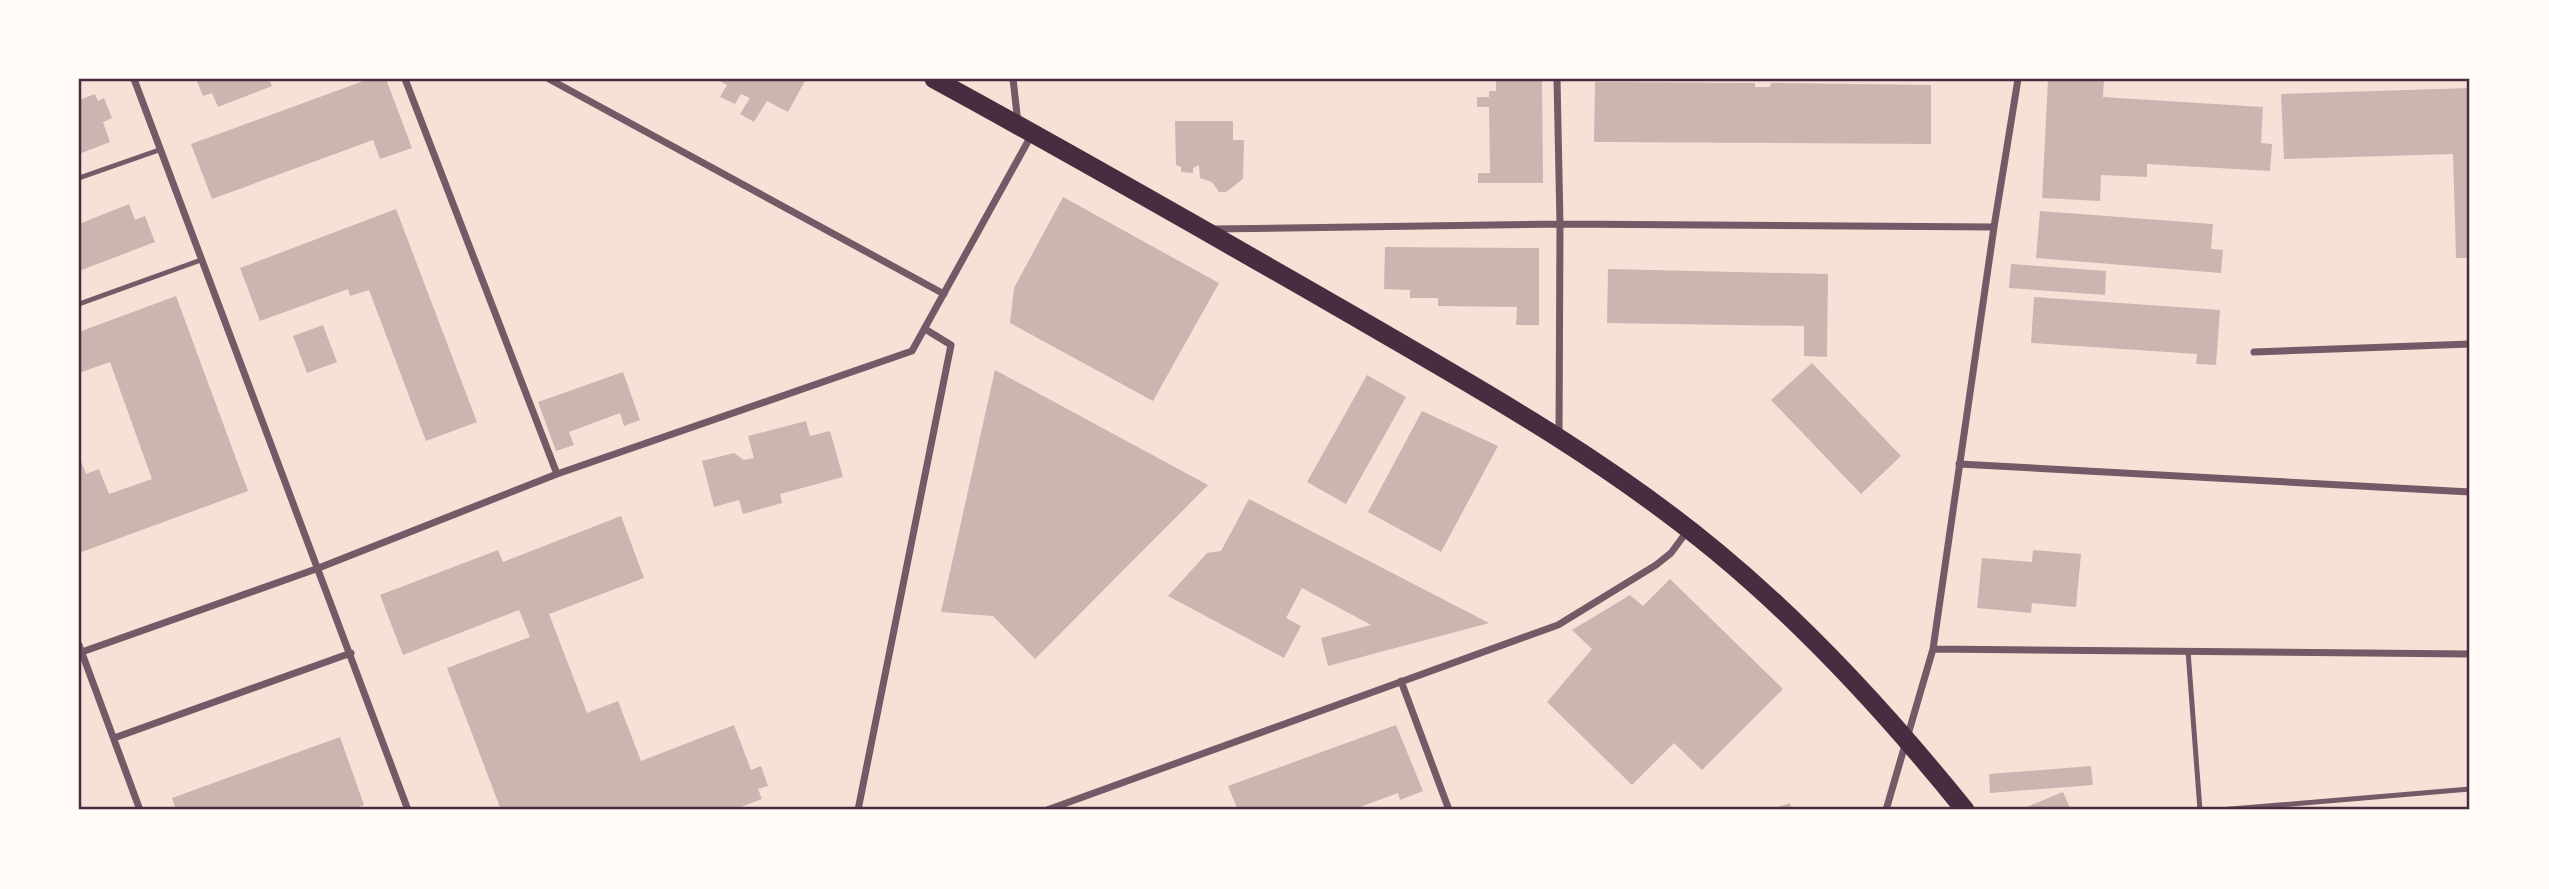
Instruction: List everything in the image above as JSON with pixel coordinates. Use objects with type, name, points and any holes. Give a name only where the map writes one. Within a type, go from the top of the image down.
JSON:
[{"type":"highway","points":[[934,79],[1202,229],[1559,437],[1688,530],[1768,595],[1907,738],[1965,810]]},
{"type":"street","points":[[134,79],[408,810]]},
{"type":"street","points":[[405,79],[557,474]]},
{"type":"street","points":[[549,79],[944,294]]},
{"type":"street","points":[[140,810],[80,650],[316,569],[557,474],[912,351],[944,294],[1025,129],[1013,79]]},
{"type":"street","points":[[1557,79],[1560,224],[1559,437]]},
{"type":"street","points":[[1886,810],[1933,649],[2018,79]]},
{"type":"street","points":[[1202,229],[1560,224],[1994,227]]},
{"type":"street","points":[[858,810],[951,345],[925,329]]},
{"type":"street","points":[[2254,352],[2470,344]]},
{"type":"street","points":[[1959,464],[2470,492]]},
{"type":"street","points":[[1048,810],[1558,625],[1656,565],[1671,553],[1688,530]]},
{"type":"street","points":[[1933,649],[2470,654]]},
{"type":"street","points":[[114,738],[351,653]]},
{"type":"street","points":[[1401,681],[1449,810]]},
{"type":"lane","points":[[79,178],[159,150]]},
{"type":"lane","points":[[79,304],[201,260]]},
{"type":"lane","points":[[2188,651],[2200,810]]},
{"type":"lane","points":[[2219,810],[2470,789]]},
{"type":"building","points":[[196,79],[269,79],[272,86],[218,107],[212,93],[203,96]]},
{"type":"building","points":[[369,79],[386,79],[412,148],[380,159],[373,140],[212,199],[191,144]]},
{"type":"building","points":[[716,79],[806,79],[788,112],[767,101],[754,122],[740,114],[750,98],[741,94],[735,104],[720,97],[727,85]]},
{"type":"building","points":[[1496,79],[1542,79],[1543,183],[1478,183],[1478,173],[1490,173],[1489,107],[1477,107],[1477,97],[1489,97],[1489,91],[1496,91]]},
{"type":"building","points":[[2048,79],[2104,79],[2103,97],[2263,107],[2261,143],[2272,144],[2270,171],[2147,164],[2147,177],[2101,175],[2100,201],[2042,198]]},
{"type":"building","points":[[1595,82],[1755,83],[1755,87],[1770,87],[1771,83],[1931,85],[1931,144],[1594,142]]},
{"type":"building","points":[[2470,88],[2470,258],[2456,258],[2453,154],[2284,159],[2281,94]]},
{"type":"building","points":[[95,94],[98,101],[104,98],[112,118],[103,122],[110,142],[79,154],[79,100]]},
{"type":"building","points":[[1175,121],[1233,121],[1233,140],[1244,140],[1243,179],[1226,192],[1219,192],[1212,182],[1200,178],[1199,165],[1193,168],[1193,173],[1181,172],[1181,167],[1176,165]]},
{"type":"building","points":[[1063,197],[1219,283],[1153,401],[1010,323],[1014,288]]},
{"type":"building","points":[[129,204],[135,220],[145,216],[155,242],[79,271],[79,224]]},
{"type":"building","points":[[396,209],[477,422],[426,441],[369,290],[350,296],[348,289],[260,321],[240,268]]},
{"type":"building","points":[[2040,211],[2213,224],[2211,249],[2223,250],[2221,273],[2036,258]]},
{"type":"building","points":[[1385,247],[1539,248],[1539,325],[1516,325],[1517,307],[1438,306],[1438,298],[1410,298],[1410,290],[1384,289]]},
{"type":"building","points":[[2011,264],[2106,271],[2105,295],[2009,288]]},
{"type":"building","points":[[1608,269],[1828,274],[1827,357],[1804,356],[1804,326],[1607,323]]},
{"type":"building","points":[[176,296],[248,491],[79,553],[79,456],[86,474],[99,469],[109,494],[152,479],[110,362],[79,373],[79,332]]},
{"type":"building","points":[[2034,297],[2220,310],[2216,365],[2196,364],[2197,354],[2031,343]]},
{"type":"building","points":[[323,325],[337,362],[307,373],[293,336]]},
{"type":"building","points":[[1812,363],[1901,456],[1861,494],[1771,400]]},
{"type":"building","points":[[995,370],[1208,485],[1035,659],[993,616],[941,612]]},
{"type":"building","points":[[623,372],[640,420],[624,426],[620,413],[569,432],[574,445],[556,451],[538,402]]},
{"type":"building","points":[[1367,375],[1406,397],[1346,504],[1307,482]]},
{"type":"building","points":[[1422,411],[1498,446],[1441,552],[1368,512]]},
{"type":"building","points":[[806,421],[810,436],[830,431],[843,477],[780,494],[782,503],[743,514],[739,500],[714,507],[702,461],[734,453],[744,460],[754,458],[748,436]]},
{"type":"building","points":[[1249,499],[1489,623],[1328,666],[1321,638],[1371,625],[1302,588],[1286,618],[1301,626],[1284,658],[1168,596],[1207,553],[1221,551]]},
{"type":"building","points":[[621,516],[644,578],[549,614],[587,713],[618,701],[641,761],[734,725],[751,770],[761,766],[768,786],[758,789],[762,799],[733,810],[501,810],[447,668],[530,637],[519,610],[403,655],[380,595],[498,550],[503,562]]},
{"type":"building","points":[[2033,550],[2081,554],[2076,607],[2032,603],[2031,613],[1977,608],[1982,558],[2032,562]]},
{"type":"building","points":[[1670,579],[1783,689],[1702,770],[1674,743],[1632,785],[1547,702],[1592,649],[1572,630],[1630,595],[1643,606]]},
{"type":"building","points":[[1396,725],[1423,791],[1400,800],[1398,793],[1352,810],[1238,810],[1228,786]]},
{"type":"building","points":[[340,737],[364,805],[349,810],[176,810],[172,798]]},
{"type":"building","points":[[2091,766],[2093,785],[1990,793],[1989,774]]},
{"type":"building","points":[[2063,792],[2071,810],[2019,810]]},
{"type":"building","points":[[1790,803],[1792,810],[1769,810]]}]
